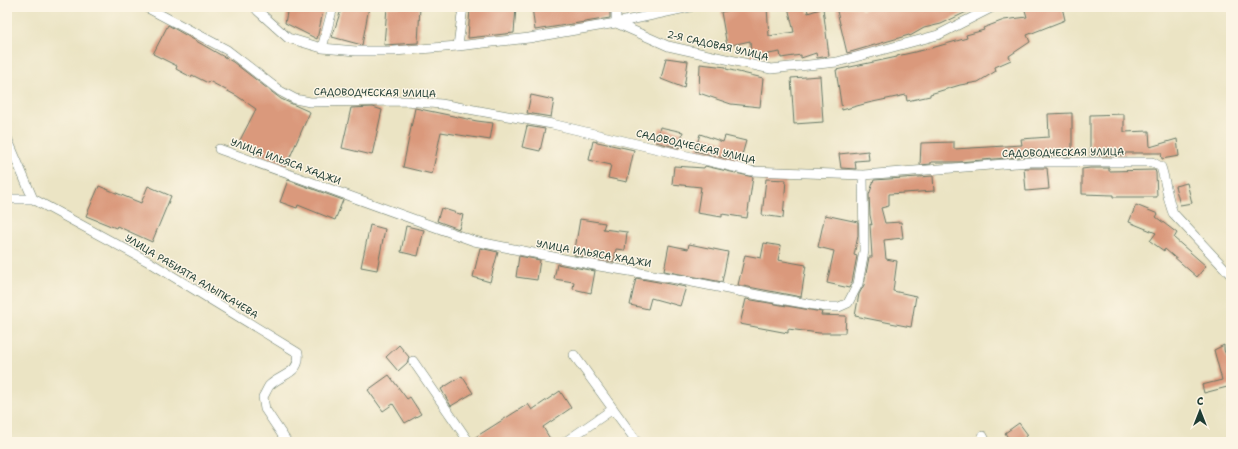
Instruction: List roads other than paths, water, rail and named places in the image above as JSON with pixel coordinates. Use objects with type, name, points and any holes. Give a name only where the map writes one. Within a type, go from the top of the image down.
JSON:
[{"type":"street","name":"САДОВОДЧЕСКАЯ УЛИЦА","points":[[146,7],[227,50],[280,91],[295,99],[310,102],[406,101],[441,104],[552,124],[751,171],[863,175],[1030,162],[1152,162],[1161,167],[1166,182],[1168,202],[1173,213],[1231,275]]},
{"type":"street","points":[[256,7],[258,11],[288,38],[322,48],[356,51],[394,51],[529,38],[616,23],[690,7]]},
{"type":"street","points":[[322,48],[333,7]]},
{"type":"street","points":[[458,46],[463,7]]},
{"type":"street","points":[[616,7],[616,23]]},
{"type":"street","name":"2-Я САДОВАЯ УЛИЦА","points":[[616,23],[668,46],[771,69],[838,62],[938,35],[993,7]]},
{"type":"street","points":[[7,138],[33,199],[7,199]]},
{"type":"street","name":"УЛИЦА ИЛЬЯСА ХАДЖИ","points":[[219,149],[474,241],[599,266],[826,307],[839,307],[848,303],[858,284],[864,251],[863,175]]},
{"type":"street","name":"УЛИЦА РАБИЯТА АЛЫПКАЧЕВА","points":[[33,199],[151,263],[298,353],[299,361],[296,367],[269,386],[263,397],[265,409],[287,442]]},
{"type":"street","points":[[574,355],[637,442]]},
{"type":"street","points":[[413,361],[469,442]]},
{"type":"street","points":[[565,442],[613,409]]}]
